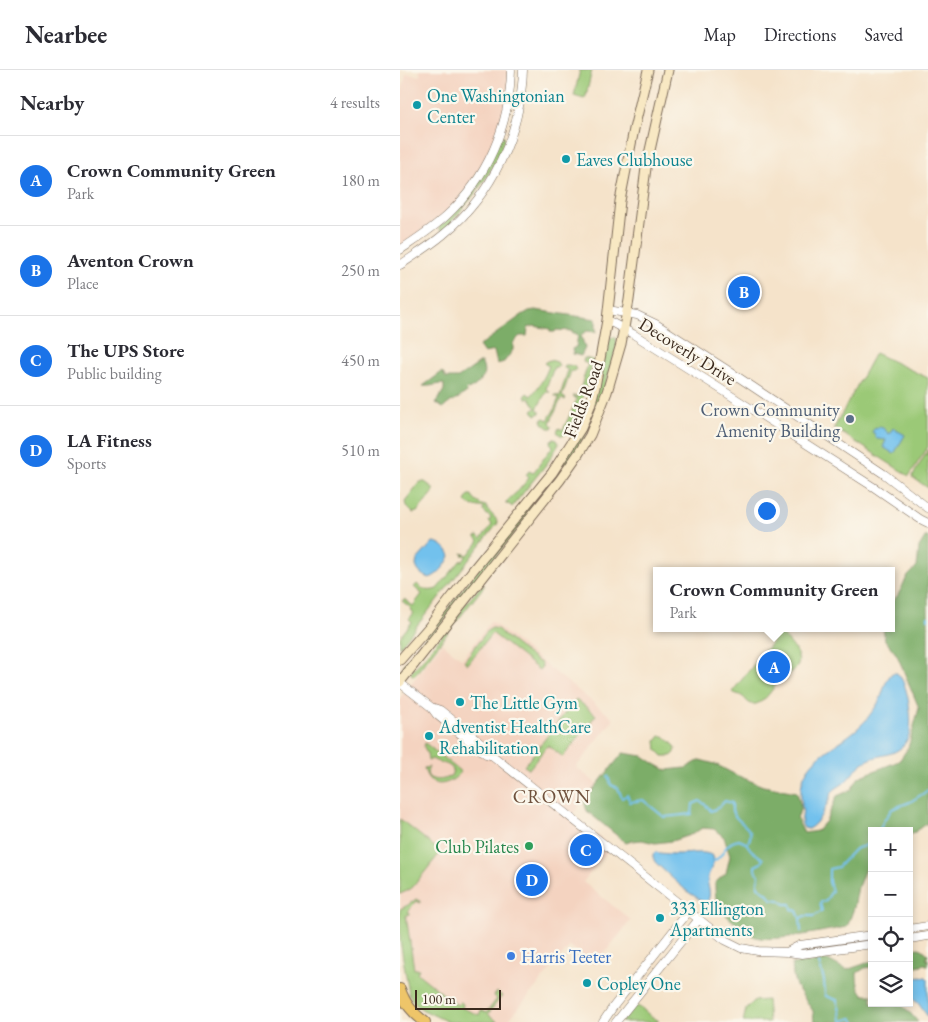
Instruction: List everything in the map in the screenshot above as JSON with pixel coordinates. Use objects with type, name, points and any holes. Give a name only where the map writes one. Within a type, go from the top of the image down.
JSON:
[{"type":"main road","name":"Fields Road","points":[[400,660],[428,628],[552,473],[580,428],[590,406],[607,320],[620,201],[648,70]]},
{"type":"main road","name":"Fields Road","points":[[400,682],[560,480],[590,435],[607,392],[624,329],[646,168],[668,70]]},
{"type":"main road","points":[[400,989],[408,1006],[424,1022]]},
{"type":"main road","points":[[400,1009],[424,1022]]},
{"type":"street","points":[[400,250],[448,215],[474,185],[488,162],[502,126],[510,94],[511,70]]},
{"type":"street","points":[[400,265],[454,226],[484,191],[500,162],[514,130],[521,99],[523,70]]},
{"type":"street","points":[[502,126],[514,130]]},
{"type":"street","points":[[427,232],[434,242]]},
{"type":"street","name":"Decoverly Drive","points":[[608,310],[637,315],[656,324],[884,474],[928,508]]},
{"type":"street","name":"Decoverly Drive","points":[[607,320],[807,444],[928,523]]},
{"type":"street","points":[[400,682],[431,707],[440,710],[489,749],[493,756],[725,940],[741,948],[802,954],[868,945]]},
{"type":"street","points":[[603,1022],[689,911]]},
{"type":"street","points":[[616,1022],[699,919]]},
{"type":"street","points":[[913,928],[928,926]]},
{"type":"street","points":[[787,952],[800,945],[868,936]]},
{"type":"street","points":[[913,938],[928,936]]},
{"type":"shaded area","points":[[420,70],[510,70],[508,97],[495,145],[461,200],[400,249],[400,99],[406,74],[420,76]]},
{"type":"shaded area","points":[[491,621],[614,719],[576,767],[597,784],[572,815],[611,847],[583,882],[631,920],[595,965],[570,946],[507,1022],[464,1022],[423,1005],[400,926],[400,698],[442,643],[462,659]]},
{"type":"green space","points":[[580,70],[592,70],[584,99],[574,96]]},
{"type":"green space","points":[[502,136],[505,139],[487,176],[475,194],[445,230],[441,231],[439,227],[451,216]]},
{"type":"green space","points":[[535,310],[596,319],[596,332],[587,331],[581,335],[585,348],[581,356],[573,354],[572,349],[576,347],[578,335],[576,333],[556,330],[555,332],[550,332],[550,329],[534,326],[528,328],[527,336],[520,336],[513,343],[513,350],[504,362],[497,364],[494,351],[484,353],[479,346],[522,315]]},
{"type":"green space","points":[[611,337],[616,338],[617,345],[601,400],[590,426],[566,468],[407,667],[404,667],[571,450]]},
{"type":"green space","points":[[875,353],[928,378],[928,447],[909,476],[834,428]]},
{"type":"green space","points":[[584,358],[593,360],[591,370],[574,417],[565,435],[560,435],[557,432],[559,428],[563,430],[577,399],[573,396],[578,396],[588,364],[583,362]]},
{"type":"green space","points":[[550,360],[557,362],[559,366],[554,367],[546,389],[550,392],[546,392],[537,409],[540,413],[536,415],[532,411],[536,408],[530,398],[526,399],[525,395],[527,393],[531,396],[537,389],[549,366],[544,363]]},
{"type":"green space","points":[[481,362],[484,371],[480,381],[443,408],[436,403],[444,390],[444,384],[423,386],[442,372],[446,378],[458,378]]},
{"type":"green space","points":[[565,365],[574,366],[576,370],[571,371],[562,396],[566,399],[561,399],[550,423],[553,426],[549,428],[543,423],[542,419],[548,420],[559,398],[555,395],[560,396],[568,370],[564,368]]},
{"type":"green space","points":[[554,439],[559,444],[548,462],[512,507],[505,503],[529,478],[526,475],[529,471],[533,473],[553,446],[550,443]]},
{"type":"green space","points":[[928,450],[928,488],[912,477]]},
{"type":"green space","points":[[420,482],[425,482],[433,488],[433,493],[417,512],[413,513],[406,506],[405,501]]},
{"type":"green space","points":[[469,495],[472,495],[474,499],[486,506],[498,523],[400,647],[400,637],[412,622],[409,619],[414,613],[402,601],[404,599],[413,606],[422,594],[414,587],[417,584],[426,590],[437,589],[461,560],[463,561],[466,557],[462,553],[468,555],[479,541],[476,537],[478,536],[481,539],[492,525],[489,521],[491,518],[483,511],[484,508],[471,505],[465,501]]},
{"type":"green space","points":[[925,537],[928,537],[928,823],[913,833],[913,827],[868,827],[868,867],[865,869],[858,887],[854,908],[847,927],[787,937],[764,938],[753,936],[742,929],[718,905],[715,883],[726,873],[730,856],[724,837],[714,829],[702,828],[693,834],[672,841],[655,843],[642,840],[626,843],[587,811],[584,801],[623,753],[643,756],[666,770],[686,768],[700,760],[715,764],[763,786],[797,792],[801,807],[797,819],[804,833],[817,831],[826,821],[837,796],[851,790],[859,777],[899,761],[908,748],[919,708],[897,655],[885,640],[884,632],[895,632],[895,598],[907,577],[917,567],[919,547]]},
{"type":"green space","points":[[482,585],[485,585],[414,676],[410,673],[461,612],[461,609]]},
{"type":"green space","points":[[492,628],[499,630],[541,663],[542,667],[539,670],[492,633],[468,664],[464,661],[488,630]]},
{"type":"green space","points":[[779,633],[790,642],[796,651],[799,661],[798,665],[780,679],[764,699],[756,704],[752,704],[742,696],[732,692]]},
{"type":"green space","points":[[576,699],[596,715],[563,757],[548,745],[529,769],[524,766]]},
{"type":"green space","points":[[660,736],[664,736],[675,746],[675,752],[671,756],[663,756],[657,750],[656,741]]},
{"type":"green space","points":[[425,743],[461,772],[446,783],[440,784],[430,780],[427,775],[424,768],[429,767],[428,776],[438,780],[451,776],[453,770],[451,767],[432,759],[428,761],[424,747]]},
{"type":"green space","points":[[400,819],[440,853],[412,888],[400,894]]},
{"type":"green space","points":[[416,899],[420,903],[416,901],[407,912],[410,914],[406,915],[414,969],[419,969],[417,973],[457,1005],[461,1002],[463,1004],[462,1008],[479,1015],[481,1010],[486,1013],[497,999],[494,996],[497,992],[502,996],[488,1014],[498,1022],[448,1022],[415,1004],[409,994],[400,940],[400,909]]},
{"type":"green space","points":[[919,948],[928,954],[926,959],[928,959],[928,966],[925,964],[913,967],[913,949]]},
{"type":"green space","points":[[828,960],[846,970],[868,962],[868,968],[857,973],[857,980],[864,995],[868,995],[868,1007],[903,1007],[918,1022],[814,1022],[813,1011],[796,986],[792,964]]},
{"type":"green space","points":[[767,1000],[769,1022],[743,1022],[746,1009],[754,1001]]},
{"type":"green space","points":[[636,1006],[658,1020],[658,1022],[621,1022]]},
{"type":"water","points":[[879,427],[889,434],[893,428],[905,435],[894,454],[883,447],[886,440],[877,439],[872,432],[875,428]]},
{"type":"water","points":[[433,542],[443,546],[450,556],[441,570],[429,578],[420,573],[416,565],[417,560]]},
{"type":"water","points":[[892,673],[897,673],[904,683],[909,704],[911,719],[909,733],[904,745],[892,753],[863,763],[846,781],[832,792],[815,824],[808,829],[804,828],[802,823],[801,789],[804,775],[820,756],[855,731],[866,720],[878,703],[886,682]]},
{"type":"water","points":[[655,852],[664,854],[702,853],[713,856],[713,864],[708,877],[709,898],[707,902],[688,892],[655,862],[653,854]]},
{"type":"water","points":[[926,977],[928,979],[928,1017],[913,999],[913,978]]},
{"type":"waterway","points":[[608,776],[611,785],[618,788],[622,798],[627,795],[630,802],[643,800],[664,817],[692,814],[693,804],[700,801],[711,811],[725,801],[732,803],[734,815],[749,830],[750,838],[747,844]]},
{"type":"waterway","points":[[881,827],[892,809],[910,802],[928,790]]},
{"type":"waterway","points":[[714,861],[721,856],[730,844],[739,840],[746,843],[751,850],[763,859],[761,863],[755,866],[759,875],[758,887],[772,899],[779,900],[785,904],[791,904],[792,909],[797,911],[800,918],[801,931]]},
{"type":"waterway","points":[[801,918],[804,916],[814,916],[822,911],[820,903],[826,900],[832,891],[829,882],[829,869],[838,867],[855,849],[868,845]]},
{"type":"waterway","points":[[819,963],[826,996],[837,1000],[841,1020],[852,1018],[855,1022]]},
{"type":"place","name":"One Washingtonian Center","points":[[417,105]]},
{"type":"place","name":"Eaves Clubhouse","points":[[566,159]]},
{"type":"place","name":"Aventon Crown","points":[[744,292]]},
{"type":"place","name":"Crown Community Amenity Building","points":[[850,419]]},
{"type":"place","name":"Crown Community Green","points":[[774,667]]},
{"type":"place","name":"The Little Gym","points":[[460,702]]},
{"type":"place","name":"Adventist HealthCare Rehabilitation","points":[[429,736]]},
{"type":"place","name":"Club Pilates","points":[[529,846]]},
{"type":"place","name":"The UPS Store","points":[[586,850]]},
{"type":"place","name":"LA Fitness","points":[[532,880]]},
{"type":"place","name":"333 Ellington Apartments","points":[[660,918]]},
{"type":"place","name":"Harris Teeter","points":[[511,956]]},
{"type":"place","name":"Copley One","points":[[587,983]]},
{"type":"district","name":"CROWN","points":[[552,796]]}]
